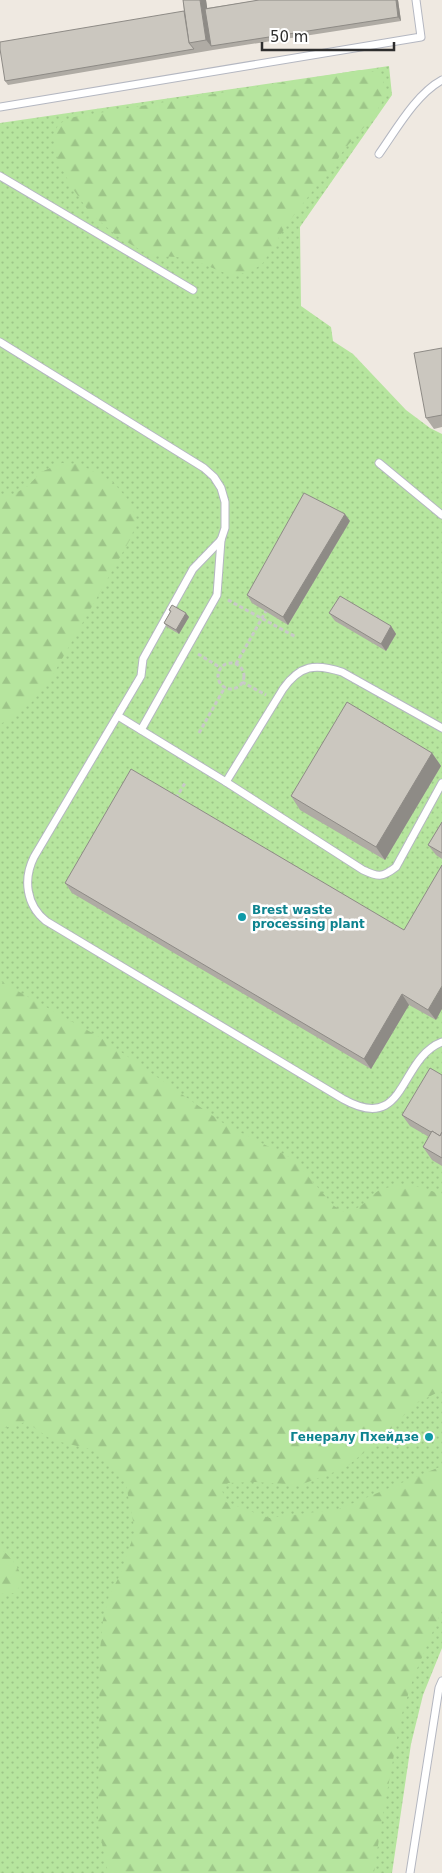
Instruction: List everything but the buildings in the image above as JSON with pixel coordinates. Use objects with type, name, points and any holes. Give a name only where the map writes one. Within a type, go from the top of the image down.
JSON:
[{"type":"lane","points":[[0,107],[421,37],[416,0]]},
{"type":"lane","points":[[378,154],[422,95],[433,84],[442,80]]},
{"type":"lane","points":[[0,176],[192,290]]},
{"type":"lane","points":[[0,342],[195,463],[214,477],[222,488],[225,502],[225,528],[221,540],[217,595],[141,730]]},
{"type":"lane","points":[[379,463],[442,515]]},
{"type":"lane","points":[[221,540],[193,569],[143,659],[141,676],[29,866],[27,876],[29,898],[38,915],[343,1099],[364,1109],[386,1106],[394,1100],[428,1050],[442,1042]]},
{"type":"lane","points":[[226,782],[291,678],[301,670],[314,666],[342,672],[442,728]]},
{"type":"lane","points":[[118,716],[375,876],[386,875],[396,867],[442,783]]},
{"type":"lane","points":[[410,1873],[439,1688],[442,1681]]},
{"type":"path","points":[[228,600],[296,637]]},
{"type":"path","points":[[236,664],[266,610]]},
{"type":"path","points":[[227,663],[240,666],[244,673],[242,682],[233,689],[225,687],[219,680],[218,672],[220,668],[227,663]]},
{"type":"path","points":[[242,682],[275,701]]},
{"type":"path","points":[[199,733],[225,687]]},
{"type":"path","points":[[174,801],[185,783]]},
{"type":"green space","points":[[389,66],[392,95],[300,227],[301,306],[331,327],[333,341],[353,354],[406,410],[430,428],[442,434],[442,1648],[423,1695],[411,1744],[392,1873],[0,1873],[0,123]]},
{"type":"green space","points":[[360,70],[374,72],[383,80],[385,90],[382,102],[373,117],[348,145],[288,223],[263,263],[252,271],[232,276],[198,262],[177,257],[158,256],[142,251],[117,236],[90,213],[71,186],[59,163],[54,135],[58,125],[74,117]]},
{"type":"green space","points":[[62,463],[79,464],[113,482],[130,502],[136,518],[132,536],[50,680],[32,702],[11,719],[0,724],[0,497],[12,495],[28,486],[41,472]]},
{"type":"green space","points":[[0,981],[101,1038],[226,1125],[293,1159],[334,1206],[346,1213],[361,1205],[378,1191],[394,1186],[418,1187],[442,1196],[442,1390],[415,1404],[383,1437],[345,1468],[300,1485],[255,1482],[228,1483],[222,1490],[226,1502],[269,1518],[339,1509],[442,1466],[442,1610],[414,1676],[401,1717],[374,1873],[108,1873],[98,1824],[100,1650],[103,1620],[109,1596],[120,1575],[135,1531],[125,1480],[94,1450],[52,1440],[26,1422],[0,1429]]},
{"type":"green space","points":[[0,1549],[16,1565],[21,1576],[20,1586],[14,1593],[0,1594]]},
{"type":"place","name":"Brest waste processing plant","points":[[242,917]]},
{"type":"place","name":"Генералу Пхейдзе","points":[[429,1437]]}]
